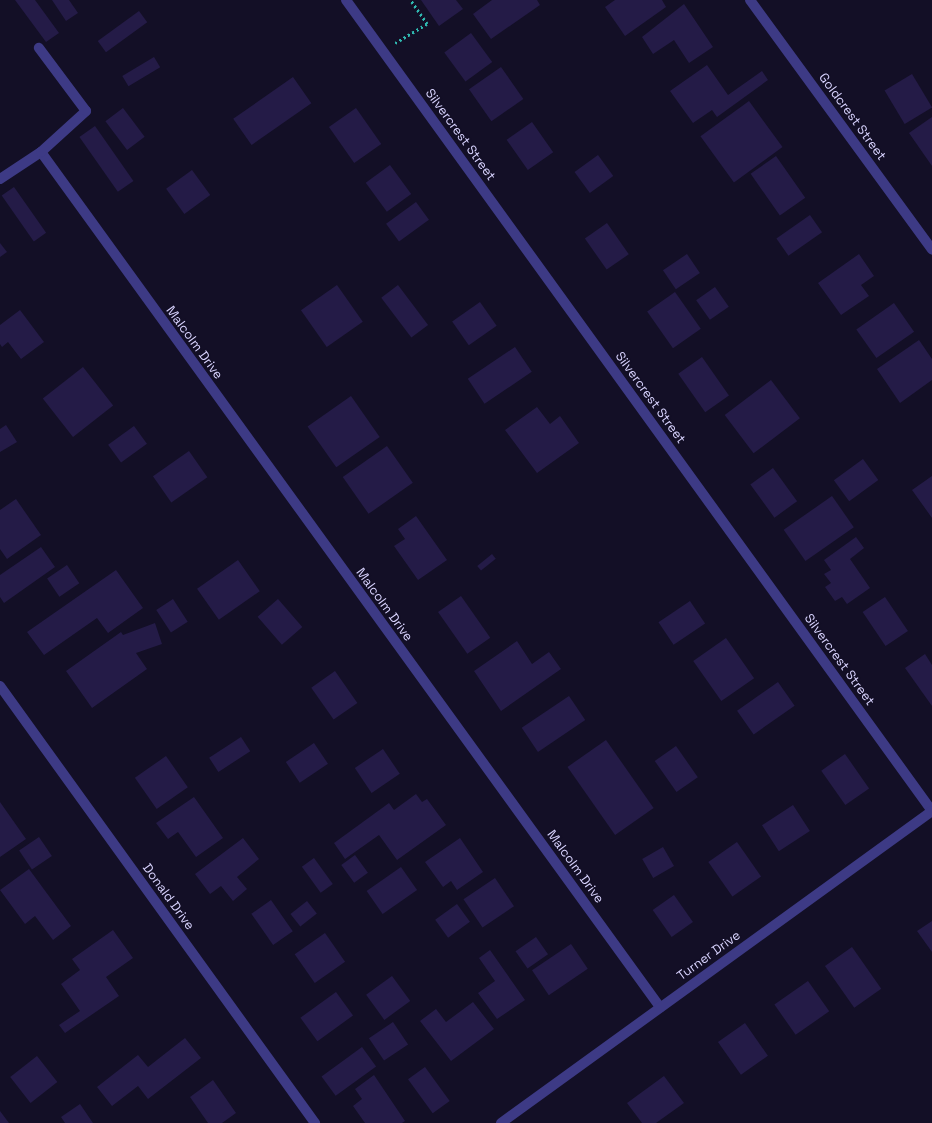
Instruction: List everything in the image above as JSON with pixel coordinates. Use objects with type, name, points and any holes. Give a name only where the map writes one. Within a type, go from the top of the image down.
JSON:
[{"type":"street","name":"Silvercrest Street","points":[[346,0],[932,811]]},
{"type":"street","name":"Goldcrest Street","points":[[750,0],[932,250]]},
{"type":"street","points":[[0,179],[41,152],[86,111],[39,48]]},
{"type":"street","name":"Malcolm Drive","points":[[41,152],[87,218],[660,1007]]},
{"type":"street","name":"Donald Drive","points":[[0,686],[315,1123]]},
{"type":"street","name":"Turner Drive","points":[[501,1123],[932,811]]},
{"type":"path","points":[[382,50],[427,24],[410,0]]},
{"type":"building","points":[[15,0],[35,0],[59,33],[46,42]]},
{"type":"building","points":[[52,0],[69,0],[78,13],[66,21]]},
{"type":"building","points":[[421,0],[456,0],[463,9],[439,26]]},
{"type":"building","points":[[492,0],[537,0],[540,5],[491,39],[473,14]]},
{"type":"building","points":[[615,0],[662,0],[666,7],[625,36],[605,7]]},
{"type":"building","points":[[684,4],[713,47],[689,63],[674,40],[653,54],[642,37]]},
{"type":"building","points":[[139,11],[147,22],[106,52],[98,41]]},
{"type":"building","points":[[471,33],[492,62],[465,82],[444,52]]},
{"type":"building","points":[[154,57],[160,67],[128,86],[122,76]]},
{"type":"building","points":[[707,65],[728,95],[762,71],[768,80],[717,117],[712,110],[693,123],[670,91]]},
{"type":"building","points":[[501,67],[523,99],[491,121],[469,89]]},
{"type":"building","points":[[912,74],[932,107],[905,124],[885,90]]},
{"type":"building","points":[[293,77],[311,103],[252,145],[233,119]]},
{"type":"building","points":[[749,101],[783,147],[734,182],[700,136]]},
{"type":"building","points":[[123,108],[145,137],[127,150],[105,121]]},
{"type":"building","points":[[356,108],[381,144],[354,163],[329,127]]},
{"type":"building","points":[[932,117],[932,166],[909,133]]},
{"type":"building","points":[[532,122],[553,152],[528,170],[507,140]]},
{"type":"building","points":[[95,126],[133,181],[118,192],[79,137]]},
{"type":"building","points":[[598,155],[613,176],[590,193],[575,172]]},
{"type":"building","points":[[776,156],[805,198],[780,216],[751,174]]},
{"type":"building","points":[[390,165],[411,194],[387,212],[366,183]]},
{"type":"building","points":[[192,170],[210,195],[184,214],[166,189]]},
{"type":"building","points":[[14,187],[46,233],[34,241],[2,196]]},
{"type":"building","points":[[416,202],[429,220],[399,242],[386,224]]},
{"type":"building","points":[[810,215],[822,232],[788,256],[776,239]]},
{"type":"building","points":[[607,223],[629,254],[607,270],[585,238]]},
{"type":"building","points":[[0,243],[7,252],[0,257]]},
{"type":"building","points":[[687,254],[700,273],[676,289],[663,270]]},
{"type":"building","points":[[859,254],[874,276],[861,285],[869,296],[841,315],[818,283]]},
{"type":"building","points":[[337,285],[363,322],[327,347],[301,310]]},
{"type":"building","points":[[398,285],[428,325],[411,338],[381,298]]},
{"type":"building","points":[[715,287],[729,307],[710,320],[696,300]]},
{"type":"building","points":[[675,292],[701,329],[673,348],[647,312]]},
{"type":"building","points":[[480,302],[497,326],[469,345],[452,322]]},
{"type":"building","points":[[894,303],[914,332],[876,358],[856,329]]},
{"type":"building","points":[[20,310],[44,342],[21,359],[8,342],[2,347],[0,344],[0,325]]},
{"type":"building","points":[[919,340],[932,359],[932,380],[900,403],[877,369]]},
{"type":"building","points":[[515,347],[532,372],[485,404],[468,379]]},
{"type":"building","points":[[702,357],[729,396],[705,412],[678,374]]},
{"type":"building","points":[[83,367],[113,406],[73,437],[43,398]]},
{"type":"building","points":[[771,380],[800,418],[754,453],[725,415]]},
{"type":"building","points":[[351,396],[380,437],[336,467],[308,426]]},
{"type":"building","points":[[537,407],[550,424],[560,416],[579,443],[537,473],[505,430]]},
{"type":"building","points":[[6,425],[17,442],[0,452],[0,429]]},
{"type":"building","points":[[134,426],[147,444],[121,463],[108,445]]},
{"type":"building","points":[[387,446],[413,483],[369,514],[343,477]]},
{"type":"building","points":[[189,451],[207,477],[171,502],[153,476]]},
{"type":"building","points":[[863,459],[878,480],[849,501],[834,480]]},
{"type":"building","points":[[773,468],[797,501],[774,518],[750,484]]},
{"type":"building","points":[[932,476],[932,518],[912,490]]},
{"type":"building","points":[[832,496],[854,527],[805,561],[784,530]]},
{"type":"building","points":[[16,499],[41,535],[7,559],[0,549],[0,510]]},
{"type":"building","points":[[416,516],[447,560],[418,580],[394,546],[405,539],[398,529]]},
{"type":"building","points":[[856,537],[864,548],[850,559],[870,588],[847,604],[842,597],[835,601],[825,587],[831,583],[824,574],[831,570],[824,560]]},
{"type":"building","points":[[41,547],[55,567],[4,603],[0,597],[0,575]]},
{"type":"building","points":[[492,554],[496,559],[481,571],[477,566]]},
{"type":"building","points":[[238,560],[260,591],[219,620],[197,589]]},
{"type":"building","points":[[67,565],[79,583],[59,597],[47,578]]},
{"type":"building","points":[[116,570],[143,608],[108,633],[97,618],[44,655],[27,632]]},
{"type":"building","points":[[461,596],[490,638],[467,654],[438,612]]},
{"type":"building","points":[[885,597],[908,631],[886,646],[863,612]]},
{"type":"building","points":[[173,599],[188,622],[171,633],[156,610]]},
{"type":"building","points":[[278,599],[302,627],[282,645],[258,617]]},
{"type":"building","points":[[690,601],[705,623],[674,645],[658,622]]},
{"type":"building","points":[[155,623],[162,644],[136,653],[147,669],[92,708],[66,671],[121,632],[123,635]]},
{"type":"building","points":[[726,638],[754,678],[721,701],[693,661]]},
{"type":"building","points":[[517,641],[532,664],[549,652],[561,669],[501,711],[474,671]]},
{"type":"building","points":[[925,654],[932,665],[932,706],[905,668]]},
{"type":"building","points":[[335,671],[357,703],[334,720],[311,688]]},
{"type":"building","points":[[778,682],[795,706],[754,734],[737,711]]},
{"type":"building","points":[[569,696],[585,720],[538,752],[522,728]]},
{"type":"building","points":[[241,737],[250,751],[218,772],[209,758]]},
{"type":"building","points":[[606,740],[654,808],[615,835],[567,767]]},
{"type":"building","points":[[314,743],[328,764],[300,783],[286,762]]},
{"type":"building","points":[[676,746],[698,777],[676,792],[655,761]]},
{"type":"building","points":[[383,749],[400,774],[372,793],[355,768]]},
{"type":"building","points":[[845,754],[869,788],[845,805],[821,771]]},
{"type":"building","points":[[166,756],[188,787],[157,809],[135,778]]},
{"type":"building","points":[[416,794],[422,802],[427,799],[446,825],[397,860],[379,835],[345,859],[334,843],[389,803],[394,810]]},
{"type":"building","points":[[194,797],[223,838],[196,857],[178,832],[168,839],[156,823]]},
{"type":"building","points":[[0,802],[26,839],[0,857]]},
{"type":"building","points":[[793,805],[810,831],[779,851],[762,825]]},
{"type":"building","points":[[39,837],[52,856],[32,869],[19,850]]},
{"type":"building","points":[[243,838],[259,859],[237,877],[247,889],[233,901],[221,886],[210,894],[195,874]]},
{"type":"building","points":[[460,838],[483,872],[457,890],[451,881],[443,887],[425,862]]},
{"type":"building","points":[[737,842],[761,876],[732,896],[708,862]]},
{"type":"building","points":[[663,847],[674,866],[653,878],[642,859]]},
{"type":"building","points":[[355,855],[368,873],[354,883],[341,865]]},
{"type":"building","points":[[314,858],[333,884],[321,893],[302,867]]},
{"type":"building","points":[[401,867],[417,890],[383,914],[367,891]]},
{"type":"building","points":[[29,869],[71,926],[53,940],[35,916],[25,924],[0,890]]},
{"type":"building","points":[[495,878],[514,906],[483,927],[463,899]]},
{"type":"building","points":[[674,895],[693,922],[672,937],[653,910]]},
{"type":"building","points":[[271,900],[293,931],[273,945],[251,914]]},
{"type":"building","points":[[307,901],[317,914],[300,927],[290,914]]},
{"type":"building","points":[[457,904],[470,922],[448,938],[435,920]]},
{"type":"building","points":[[932,921],[932,952],[917,931]]},
{"type":"building","points":[[113,930],[133,958],[106,977],[119,996],[65,1033],[59,1025],[80,1011],[61,984],[80,970],[72,959]]},
{"type":"building","points":[[325,933],[345,962],[315,983],[295,954]]},
{"type":"building","points":[[536,937],[548,954],[528,969],[516,951]]},
{"type":"building","points":[[571,944],[588,969],[549,995],[532,970]]},
{"type":"building","points":[[852,947],[881,989],[854,1008],[825,966]]},
{"type":"building","points":[[490,950],[525,1000],[497,1019],[478,993],[495,981],[479,958]]},
{"type":"building","points":[[392,976],[410,1001],[384,1020],[366,995]]},
{"type":"building","points":[[808,981],[829,1011],[796,1035],[774,1005]]},
{"type":"building","points":[[336,992],[353,1015],[317,1041],[300,1018]]},
{"type":"building","points":[[473,1002],[494,1029],[451,1061],[420,1021],[436,1009],[446,1022]]},
{"type":"building","points":[[393,1022],[408,1044],[384,1061],[369,1038]]},
{"type":"building","points":[[745,1023],[768,1056],[741,1075],[718,1042]]},
{"type":"building","points":[[185,1038],[201,1058],[148,1099],[138,1086],[112,1106],[97,1087],[138,1055],[148,1067]]},
{"type":"building","points":[[362,1047],[376,1066],[336,1096],[322,1076]]},
{"type":"building","points":[[37,1056],[57,1082],[31,1103],[10,1077]]},
{"type":"building","points":[[425,1067],[450,1101],[433,1113],[408,1079]]},
{"type":"building","points":[[374,1075],[405,1121],[402,1123],[365,1123],[353,1106],[362,1099],[355,1089]]},
{"type":"building","points":[[664,1076],[684,1103],[656,1123],[642,1123],[627,1103]]},
{"type":"building","points":[[213,1080],[236,1113],[222,1123],[208,1123],[190,1097]]},
{"type":"building","points":[[80,1104],[93,1123],[65,1123],[61,1117]]},
{"type":"building","points":[[0,1111],[9,1123],[0,1123]]}]
